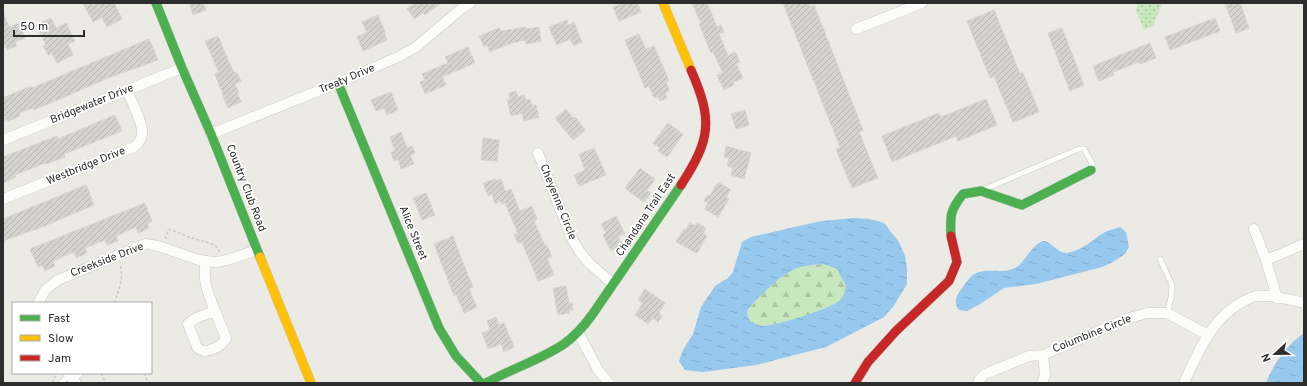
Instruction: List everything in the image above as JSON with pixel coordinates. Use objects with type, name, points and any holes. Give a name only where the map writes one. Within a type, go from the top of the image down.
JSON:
[{"type":"street","name":"Country Club Road","points":[[156,3],[211,134],[311,383]]},
{"type":"street","name":"Treaty Drive","points":[[211,134],[398,57],[416,47],[470,3]]},
{"type":"street","name":"Chandana Trail East","points":[[486,383],[512,369],[550,352],[564,344],[578,332],[592,316],[694,165],[703,146],[706,123],[700,93],[663,3]]},
{"type":"street","points":[[856,29],[922,3]]},
{"type":"street","name":"Bridgewater Drive","points":[[3,140],[182,68]]},
{"type":"street","name":"Alice Street","points":[[338,83],[439,328],[456,356],[481,383]]},
{"type":"street","name":"Westbridge Drive","points":[[3,199],[139,143],[142,138],[142,127],[127,90]]},
{"type":"street","name":"Cheyenne Circle","points":[[538,153],[572,239],[589,263],[613,284]]},
{"type":"street","points":[[855,383],[868,362],[896,331],[949,281],[957,262],[951,241],[950,220],[954,205],[963,194],[981,191],[1022,204],[1091,170]]},
{"type":"street","points":[[1254,229],[1266,260],[1277,298]]},
{"type":"street","name":"Creekside Drive","points":[[39,302],[46,289],[58,280],[117,254],[145,244],[162,247],[214,262],[226,260],[257,250]]},
{"type":"street","points":[[1266,260],[1304,244]]},
{"type":"street","points":[[206,260],[204,275],[205,283],[215,311]]},
{"type":"street","points":[[1184,383],[1197,354],[1216,322],[1236,305],[1254,297],[1266,296],[1304,303]]},
{"type":"street","name":"Columbine Circle","points":[[978,383],[985,374],[1029,356],[1043,355],[1126,319],[1147,313],[1167,313],[1208,335]]},
{"type":"street","points":[[578,332],[598,370],[609,383]]},
{"type":"street","name":"Columbine Circle","points":[[1042,383],[1045,375],[1043,355]]},
{"type":"lane","points":[[981,191],[1079,148],[1087,151],[1092,163],[1091,170]]},
{"type":"lane","points":[[1160,258],[1172,284],[1171,298],[1167,313]]},
{"type":"lane","points":[[61,383],[74,377]]},
{"type":"path","points":[[162,247],[169,229],[215,245],[226,260]]},
{"type":"path","points":[[114,302],[121,283],[122,270],[117,254]]},
{"type":"path","points":[[52,383],[56,374]]},
{"type":"path","points":[[102,374],[106,383]]},
{"type":"green space","points":[[1138,3],[1162,3],[1153,26],[1144,30],[1136,11]]},
{"type":"green space","points":[[823,264],[837,269],[846,286],[840,300],[835,304],[815,312],[769,325],[762,326],[750,321],[747,313],[749,309],[759,297],[780,279],[797,268]]},
{"type":"water","points":[[854,218],[869,219],[884,223],[899,242],[905,256],[907,284],[893,307],[884,317],[826,347],[756,365],[703,372],[685,370],[679,361],[683,350],[693,334],[701,307],[715,286],[728,278],[733,272],[742,242],[751,237],[821,221]],"holes":[[[823,264],[837,269],[846,286],[842,297],[835,304],[802,316],[769,325],[762,326],[750,321],[747,312],[749,308],[766,290],[789,272],[801,267]]]},
{"type":"water","points":[[1120,227],[1126,232],[1129,247],[1125,254],[1113,262],[1102,267],[1036,284],[1004,288],[967,311],[959,310],[957,307],[956,300],[960,291],[974,275],[979,272],[1003,271],[1015,268],[1035,246],[1043,241],[1046,241],[1064,253],[1073,252],[1105,232]]},
{"type":"water","points":[[1304,333],[1304,383],[1266,383],[1272,369],[1281,355]]},
{"type":"building","points":[[83,3],[114,3],[122,19],[107,27],[102,17],[93,22]]},
{"type":"building","points":[[189,3],[203,3],[206,10],[193,15]]},
{"type":"building","points":[[415,3],[441,3],[425,15],[423,13],[415,19],[407,9]]},
{"type":"building","points":[[624,3],[637,3],[641,12],[619,21],[613,7]]},
{"type":"building","points":[[692,3],[707,3],[717,27],[721,25],[724,32],[719,34],[728,56],[735,52],[740,62],[736,63],[743,78],[733,82],[734,85],[724,90],[717,75],[723,73],[713,52],[711,53]]},
{"type":"building","points":[[783,3],[808,3],[810,7],[814,5],[863,130],[859,132],[878,178],[852,188],[836,149],[840,147]]},
{"type":"building","points":[[1225,3],[1240,3],[1249,28],[1236,33]]},
{"type":"building","points":[[994,10],[1020,74],[1023,73],[1039,112],[1013,122],[994,76],[990,78],[967,21]]},
{"type":"building","points":[[3,12],[9,27],[19,23],[25,38],[15,42],[17,46],[7,50],[5,45],[3,46]]},
{"type":"building","points":[[378,15],[387,40],[363,51],[357,37],[367,32],[362,22]]},
{"type":"building","points":[[51,18],[56,28],[66,23],[75,41],[68,44],[73,55],[57,63],[52,53],[48,55],[43,46],[46,45],[36,25]]},
{"type":"building","points":[[1215,18],[1220,31],[1170,50],[1165,37]]},
{"type":"building","points":[[567,20],[568,25],[574,22],[582,42],[574,46],[570,39],[557,45],[549,27]]},
{"type":"building","points":[[526,27],[526,29],[539,27],[541,41],[526,44],[525,40],[512,43],[490,52],[487,45],[484,47],[479,36],[499,28],[501,31]]},
{"type":"building","points":[[1062,28],[1084,85],[1070,91],[1048,33]]},
{"type":"building","points":[[639,34],[646,49],[654,46],[669,81],[666,82],[670,91],[665,93],[667,98],[660,101],[658,97],[654,98],[649,86],[645,88],[625,40]]},
{"type":"building","points":[[218,36],[231,67],[235,73],[237,73],[241,81],[235,84],[241,102],[228,108],[215,74],[219,72],[205,41]]},
{"type":"building","points":[[149,39],[158,60],[108,78],[34,110],[33,108],[19,113],[20,116],[8,121],[7,119],[3,121],[3,98],[31,86],[32,88]]},
{"type":"building","points":[[1150,43],[1156,58],[1140,64],[1139,62],[1113,72],[1114,75],[1099,81],[1093,66]]},
{"type":"building","points":[[468,47],[475,63],[442,77],[446,85],[425,94],[420,82],[425,80],[422,74],[448,63],[445,57]]},
{"type":"building","points":[[516,91],[518,97],[524,95],[526,100],[530,99],[532,106],[536,105],[539,117],[524,121],[522,113],[511,116],[507,100],[510,99],[509,93]]},
{"type":"building","points":[[391,92],[398,110],[387,115],[385,108],[376,111],[371,100]]},
{"type":"building","points":[[986,99],[997,125],[958,141],[956,136],[892,162],[882,136],[939,113],[941,117]]},
{"type":"building","points":[[566,109],[573,118],[575,117],[585,130],[573,140],[555,118]]},
{"type":"building","points":[[745,110],[749,125],[736,129],[731,114]]},
{"type":"building","points":[[115,115],[122,131],[64,154],[65,157],[15,175],[16,177],[3,183],[3,157],[57,136],[58,139]]},
{"type":"building","points":[[668,123],[683,134],[667,157],[658,151],[660,148],[653,143]]},
{"type":"building","points":[[401,132],[407,148],[412,146],[415,153],[410,155],[414,164],[401,169],[398,159],[394,161],[391,152],[395,151],[390,137]]},
{"type":"building","points":[[483,138],[499,140],[497,161],[481,160]]},
{"type":"building","points":[[726,146],[751,153],[744,179],[731,175],[733,167],[727,166],[729,158],[724,157]]},
{"type":"building","points":[[594,148],[606,175],[579,186],[574,175],[585,170],[579,154]]},
{"type":"building","points":[[640,168],[655,179],[647,190],[651,193],[644,202],[625,188]]},
{"type":"building","points":[[495,179],[496,181],[501,179],[505,191],[511,189],[520,211],[532,206],[537,219],[534,221],[545,246],[547,245],[552,257],[547,258],[554,275],[538,281],[522,242],[518,243],[514,235],[518,233],[505,203],[502,204],[501,201],[495,204],[492,194],[488,196],[483,183]]},
{"type":"building","points":[[718,182],[731,190],[726,197],[729,199],[718,217],[705,209],[708,203],[704,201],[708,195],[710,196]]},
{"type":"building","points":[[86,185],[94,205],[42,227],[3,241],[3,219]]},
{"type":"building","points":[[426,193],[435,215],[422,220],[413,198]]},
{"type":"building","points":[[145,203],[152,221],[147,224],[149,228],[138,233],[136,227],[116,236],[118,241],[107,245],[105,240],[85,248],[87,253],[76,258],[74,252],[59,258],[53,261],[55,266],[45,271],[42,265],[38,267],[30,249]]},
{"type":"building","points":[[616,216],[625,234],[618,237],[622,245],[611,251],[603,235],[606,233],[601,224]]},
{"type":"building","points":[[690,223],[695,226],[697,223],[706,228],[703,233],[707,236],[697,253],[676,242],[684,229],[686,230]]},
{"type":"building","points":[[453,236],[473,287],[469,289],[477,307],[464,313],[456,294],[454,296],[434,244]]},
{"type":"building","points":[[566,286],[569,303],[572,303],[573,310],[569,310],[569,313],[558,315],[553,288]]},
{"type":"building","points":[[645,289],[665,303],[659,313],[662,316],[658,322],[653,318],[648,324],[635,315],[643,303],[638,300]]},
{"type":"building","points":[[496,317],[499,325],[504,323],[514,347],[504,352],[501,344],[488,349],[482,333],[490,330],[487,321]]},
{"type":"traffic: fast","points":[[156,3],[211,134],[260,257]]},
{"type":"traffic: fast","points":[[338,83],[439,328],[456,356],[481,383]]},
{"type":"traffic: fast","points":[[951,236],[953,209],[963,194],[981,191],[1022,205],[1091,170]]},
{"type":"traffic: fast","points":[[486,383],[555,350],[579,331],[592,315],[681,185]]},
{"type":"traffic: slow","points":[[663,3],[691,70]]},
{"type":"traffic: slow","points":[[260,257],[311,383]]},
{"type":"traffic: jam","points":[[681,185],[698,155],[706,129],[703,103],[691,70]]},
{"type":"traffic: jam","points":[[855,383],[868,362],[896,331],[949,281],[957,262],[951,236]]}]
